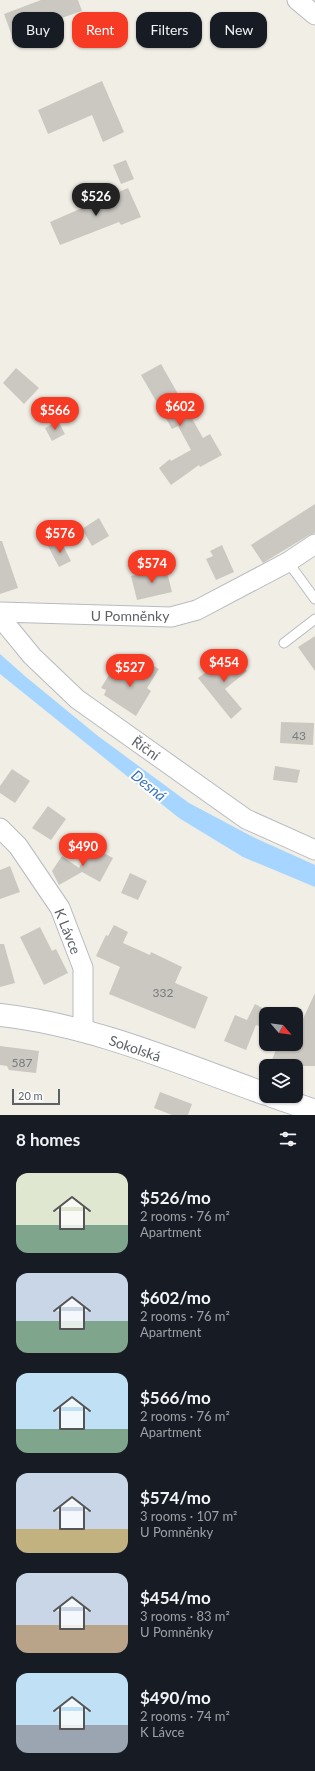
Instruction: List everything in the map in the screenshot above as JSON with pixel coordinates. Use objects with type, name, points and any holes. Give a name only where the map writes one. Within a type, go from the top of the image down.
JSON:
[{"type":"street","points":[[297,0],[315,15]]},
{"type":"street","name":"U Pomněnky","points":[[0,612],[171,617],[197,610],[288,562],[315,544]]},
{"type":"street","name":"Říční","points":[[0,617],[32,656],[77,699],[246,819],[315,850]]},
{"type":"street","name":"K Lávce","points":[[0,828],[18,846],[60,908],[83,968],[83,1029]]},
{"type":"street","name":"Sokolská","points":[[0,1015],[36,1019],[83,1029],[259,1092]]},
{"type":"street","points":[[292,1103],[315,1111]]},
{"type":"lane","points":[[288,562],[315,599]]},
{"type":"lane","points":[[284,643],[315,619]]},
{"type":"water","name":"Desná","points":[[0,654],[98,736],[189,803],[253,837],[315,865],[315,887],[243,857],[179,818],[0,674]]},
{"type":"building","points":[[41,0],[78,0],[82,11],[72,12],[72,14],[64,17],[64,12],[12,12],[12,36],[4,14]]},
{"type":"building","points":[[102,81],[124,132],[103,142],[92,115],[48,134],[38,110]]},
{"type":"building","points":[[126,160],[134,179],[121,184],[113,165]]},
{"type":"building","points":[[128,188],[141,217],[121,225],[119,222],[60,245],[50,222]]},
{"type":"building","points":[[161,364],[203,438],[210,434],[222,455],[200,467],[199,465],[171,485],[159,468],[170,459],[171,461],[191,450],[178,426],[172,429],[141,375]]},
{"type":"building","points":[[16,368],[39,388],[24,404],[3,383]]},
{"type":"building","points":[[58,421],[65,434],[52,441],[45,428]]},
{"type":"building","points":[[315,504],[315,533],[309,535],[263,563],[251,545]]},
{"type":"building","points":[[99,518],[109,536],[92,546],[82,529]]},
{"type":"building","points":[[60,540],[71,561],[59,567],[48,546]]},
{"type":"building","points":[[0,541],[2,541],[18,588],[0,594]]},
{"type":"building","points":[[222,545],[234,572],[216,580],[206,559],[213,556],[210,551]]},
{"type":"building","points":[[166,568],[172,592],[137,600],[131,576]]},
{"type":"building","points":[[315,636],[315,671],[298,647]]},
{"type":"building","points":[[231,653],[247,671],[225,689],[242,709],[231,719],[198,678]]},
{"type":"building","points":[[147,662],[159,669],[147,688],[151,691],[136,716],[104,695],[106,690],[101,688],[115,665],[137,679]]},
{"type":"building","points":[[281,722],[314,723],[313,745],[280,743]]},
{"type":"building","points":[[275,766],[300,770],[297,783],[273,780]]},
{"type":"building","points":[[12,769],[30,781],[15,803],[0,793],[0,786]]},
{"type":"building","points":[[48,806],[66,819],[51,840],[32,828]]},
{"type":"building","points":[[91,846],[113,858],[100,882],[82,872],[59,885],[52,871],[62,856],[79,868]]},
{"type":"building","points":[[10,866],[20,892],[0,899],[0,870]]},
{"type":"building","points":[[130,873],[147,881],[138,900],[121,893]]},
{"type":"building","points":[[114,925],[128,932],[123,943],[150,955],[151,952],[182,967],[175,983],[208,997],[195,1029],[109,994],[120,967],[96,956],[106,935],[108,936]]},
{"type":"building","points":[[40,927],[52,951],[56,949],[68,973],[44,985],[20,937]]},
{"type":"building","points":[[0,944],[4,944],[15,983],[0,987]]},
{"type":"building","points":[[315,993],[315,1066],[303,1066],[303,1059],[272,1059],[275,1051],[303,1051],[303,1019]]},
{"type":"building","points":[[255,1004],[261,1007],[259,1007],[259,1026],[256,1025],[246,1050],[224,1041],[235,1015],[247,1020]]},
{"type":"building","points":[[0,1046],[39,1051],[36,1073],[9,1070],[7,1066],[0,1065]]},
{"type":"building","points":[[160,1092],[192,1104],[188,1115],[172,1115],[154,1108]]}]
